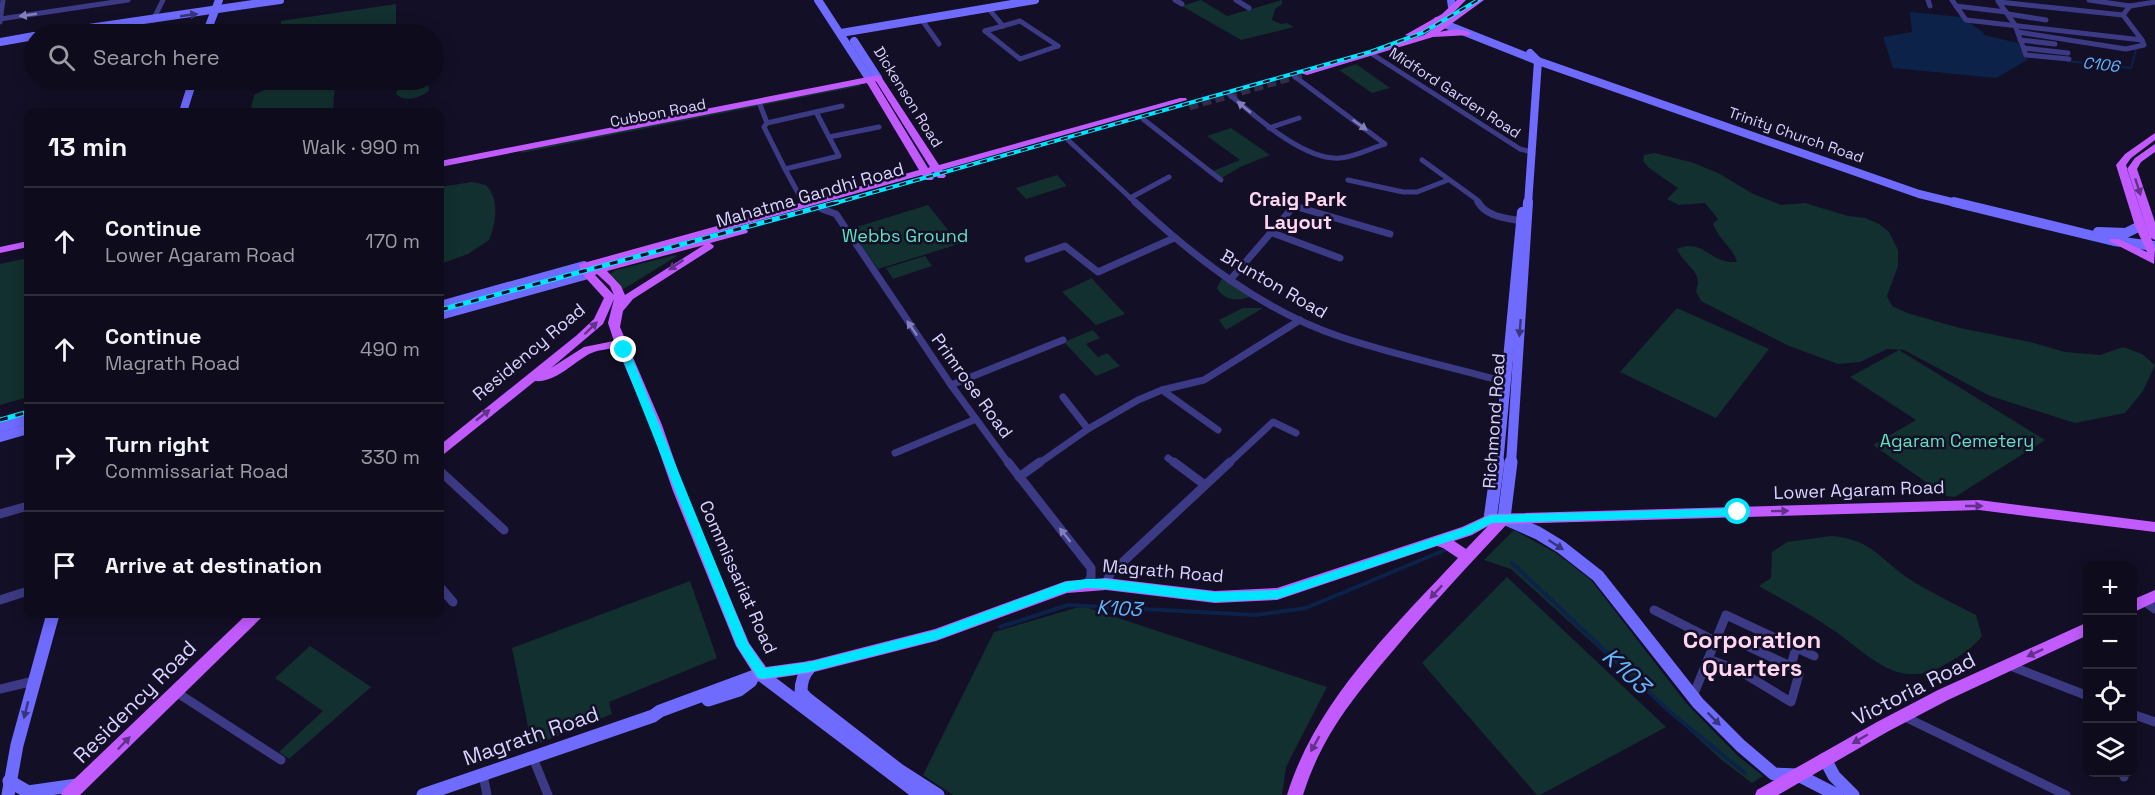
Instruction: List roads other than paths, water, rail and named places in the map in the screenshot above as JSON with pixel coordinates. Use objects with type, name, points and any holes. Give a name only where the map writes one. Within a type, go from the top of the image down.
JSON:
[{"type":"main road","points":[[123,24],[260,0]]},
{"type":"main road","points":[[217,7],[280,0]]},
{"type":"main road","name":"Dickenson Road","points":[[818,0],[845,33]]},
{"type":"main road","name":"Dickenson Road","points":[[824,0],[933,174]]},
{"type":"main road","points":[[845,33],[988,8],[1009,2],[1035,0]]},
{"type":"main road","points":[[1449,19],[1451,3],[1462,0]]},
{"type":"main road","points":[[1427,37],[1449,19],[1479,0]]},
{"type":"main road","points":[[210,24],[217,7]]},
{"type":"main road","points":[[214,24],[217,7]]},
{"type":"main road","points":[[1298,73],[1449,19],[1464,22],[1470,31]]},
{"type":"main road","name":"Trinity Church Road","points":[[1449,19],[1510,50],[1538,61],[1919,194],[2114,241],[2152,242]]},
{"type":"main road","points":[[1298,73],[1427,37],[1449,32],[1470,31]]},
{"type":"main road","name":"Trinity Church Road","points":[[1470,31],[1921,190],[2102,232],[2128,233],[2136,231],[2140,226]]},
{"type":"main road","points":[[1,42],[24,38]]},
{"type":"main road","name":"Richmond Road","points":[[1497,518],[1510,484],[1510,383],[1525,222],[1531,70],[1510,50]]},
{"type":"main road","points":[[1530,52],[1538,61]]},
{"type":"main road","name":"Richmond Road","points":[[1528,151],[1538,61]]},
{"type":"main road","name":"Cubbon Road","points":[[444,163],[514,153],[876,82]]},
{"type":"main road","points":[[184,108],[190,90]]},
{"type":"main road","points":[[191,108],[197,90]]},
{"type":"main road","name":"Mahatma Gandhi Road","points":[[444,305],[591,268],[726,236],[933,174],[1186,103],[1143,119],[1068,140],[933,174],[806,205],[591,268],[444,314]]},
{"type":"main road","points":[[2152,242],[2140,226],[2121,165],[2128,156],[2155,136]]},
{"type":"main road","points":[[2155,147],[2138,160],[2132,169],[2155,260]]},
{"type":"main road","name":"Cubbon Road","points":[[444,171],[514,153]]},
{"type":"main road","points":[[618,308],[629,297],[683,260],[726,236]]},
{"type":"main road","points":[[2114,241],[2155,260]]},
{"type":"main road","points":[[0,250],[24,245]]},
{"type":"main road","points":[[0,258],[24,254]]},
{"type":"main road","name":"Commissariat Road","points":[[591,268],[620,294],[613,320],[621,343],[656,425],[679,491],[743,646],[760,674],[802,700],[899,770],[938,795]]},
{"type":"main road","name":"Residency Road","points":[[444,448],[528,382],[599,321],[610,297],[591,268]]},
{"type":"main road","points":[[528,382],[552,373],[594,348],[621,343]]},
{"type":"main road","points":[[0,427],[24,420]]},
{"type":"main road","points":[[0,437],[24,430]]},
{"type":"main road","name":"Lower Agaram Road","points":[[1497,518],[1979,506],[2155,527]]},
{"type":"main road","points":[[1295,795],[1303,766],[1334,710],[1465,560],[1497,518],[1538,533],[1561,547],[1598,576],[1693,696],[1741,746],[1786,778],[1828,795]]},
{"type":"main road","name":"Magrath Road","points":[[423,795],[653,716],[662,716],[739,690],[760,674],[810,667],[936,635],[1041,595],[1087,584],[1106,584],[1215,597],[1277,594],[1467,531],[1497,518]]},
{"type":"main road","points":[[1433,541],[1454,546],[1464,555],[1465,560]]},
{"type":"main road","points":[[52,618],[34,681],[9,788],[28,792],[76,789]]},
{"type":"main road","name":"Residency Road","points":[[76,789],[252,618]]},
{"type":"main road","name":"Victoria Road","points":[[1763,795],[1786,778],[1903,716],[2083,630]]},
{"type":"main road","points":[[802,700],[802,675],[810,667]]},
{"type":"main road","name":"Commissariat Road","points":[[802,700],[920,795]]},
{"type":"main road","points":[[1825,759],[1834,776],[1853,795]]},
{"type":"main road","points":[[1786,778],[1837,795]]},
{"type":"street","points":[[3,0],[0,20],[128,0]]},
{"type":"street","points":[[75,8],[79,0]]},
{"type":"street","points":[[153,20],[163,0]]},
{"type":"street","points":[[1175,0],[1182,4]]},
{"type":"street","points":[[1236,0],[1250,8]]},
{"type":"street","points":[[1952,0],[1966,20],[2142,40]]},
{"type":"street","points":[[2074,0],[2075,11]]},
{"type":"street","points":[[2091,0],[2130,6],[2155,2]]},
{"type":"street","points":[[1998,1],[2121,15],[2144,45],[2126,49],[2018,32]]},
{"type":"street","points":[[1998,1],[2015,25],[2024,48],[2068,56]]},
{"type":"street","points":[[1956,6],[2046,20]]},
{"type":"street","points":[[2121,15],[2130,6]]},
{"type":"street","points":[[988,8],[1004,26]]},
{"type":"street","points":[[921,20],[939,44]]},
{"type":"street","points":[[1020,21],[1058,46],[1020,59],[985,31],[1004,26],[1020,21]]},
{"type":"street","points":[[2020,39],[2055,44]]},
{"type":"street","name":"Midford Garden Road","points":[[1372,54],[1456,109],[1528,151]]},
{"type":"street","points":[[1229,94],[1269,128],[1295,145],[1340,158],[1385,144],[1298,73]]},
{"type":"street","points":[[759,105],[767,123]]},
{"type":"street","points":[[806,205],[764,127],[767,123],[842,106]]},
{"type":"street","points":[[785,169],[839,156],[816,112]]},
{"type":"street","points":[[1269,128],[1299,118]]},
{"type":"street","points":[[1143,119],[1221,180]]},
{"type":"street","points":[[829,137],[879,127]]},
{"type":"street","name":"Brunton Road","points":[[1068,140],[1174,238],[1230,280],[1300,320],[1347,339],[1510,383]]},
{"type":"street","points":[[1422,160],[1476,199],[1482,209],[1493,215],[1525,222]]},
{"type":"street","points":[[1130,198],[1169,177]]},
{"type":"street","points":[[1348,180],[1402,192],[1417,192],[1448,180]]},
{"type":"street","points":[[1230,280],[1294,206],[1390,234]]},
{"type":"street","name":"Primrose Road","points":[[822,209],[836,214],[951,385],[1019,477],[1091,568],[1091,577],[1087,584]]},
{"type":"street","points":[[1270,232],[1340,258]]},
{"type":"street","points":[[1028,259],[1065,246],[1098,272],[1174,238]]},
{"type":"street","points":[[1019,477],[1088,429],[1138,400],[1162,390],[1204,380],[1300,320]]},
{"type":"street","points":[[951,385],[1063,340]]},
{"type":"street","points":[[1162,390],[1218,430]]},
{"type":"street","points":[[1063,397],[1088,429]]},
{"type":"street","points":[[895,453],[976,419]]},
{"type":"street","points":[[1106,584],[1110,574],[1273,422],[1296,433]]},
{"type":"street","points":[[1168,458],[1205,485]]},
{"type":"street","points":[[444,475],[504,530]]},
{"type":"street","points":[[0,514],[24,507]]},
{"type":"street","points":[[0,600],[24,592]]},
{"type":"street","points":[[444,592],[453,602]]},
{"type":"street","points":[[1654,610],[1715,641]]},
{"type":"street","points":[[1693,696],[1726,615],[1814,656]]},
{"type":"street","points":[[1708,659],[1738,670],[1791,702],[1799,674],[1797,669],[1747,646]]},
{"type":"street","points":[[1791,666],[1796,647]]},
{"type":"street","points":[[2008,665],[2083,694]]},
{"type":"street","points":[[0,689],[34,681]]},
{"type":"street","points":[[175,691],[279,757]]},
{"type":"street","points":[[2137,715],[2155,722]]},
{"type":"street","points":[[1903,716],[2066,795]]},
{"type":"street","points":[[533,758],[548,795]]},
{"type":"street","points":[[483,775],[487,795]]},
{"type":"water","points":[[1910,12],[1961,17],[1984,35],[2018,43],[2027,60],[1996,78],[1893,68],[1883,37],[1912,32]]},
{"type":"waterway","name":"C106","points":[[2067,61],[2131,68],[2137,46]]},
{"type":"waterway","name":"K103","points":[[1000,627],[1068,605],[1256,615],[1306,608],[1445,550]]},
{"type":"waterway","name":"K103","points":[[1512,563],[1670,712],[1745,773]]},
{"type":"tunnel","points":[[1189,106],[1304,73]]},
{"type":"railway","points":[[832,204],[1370,52],[1422,33],[1478,0]]},
{"type":"railway","points":[[444,309],[838,202]]},
{"type":"railway","points":[[0,420],[24,413]]},
{"type":"district","name":"Craig Park Layout","points":[[1298,210]]},
{"type":"district","name":"Corporation Quarters","points":[[1752,654]]},
{"type":"park label","name":"Webbs Ground","points":[[905,236]]},
{"type":"park label","name":"Agaram Cemetery","points":[[1957,441]]}]
